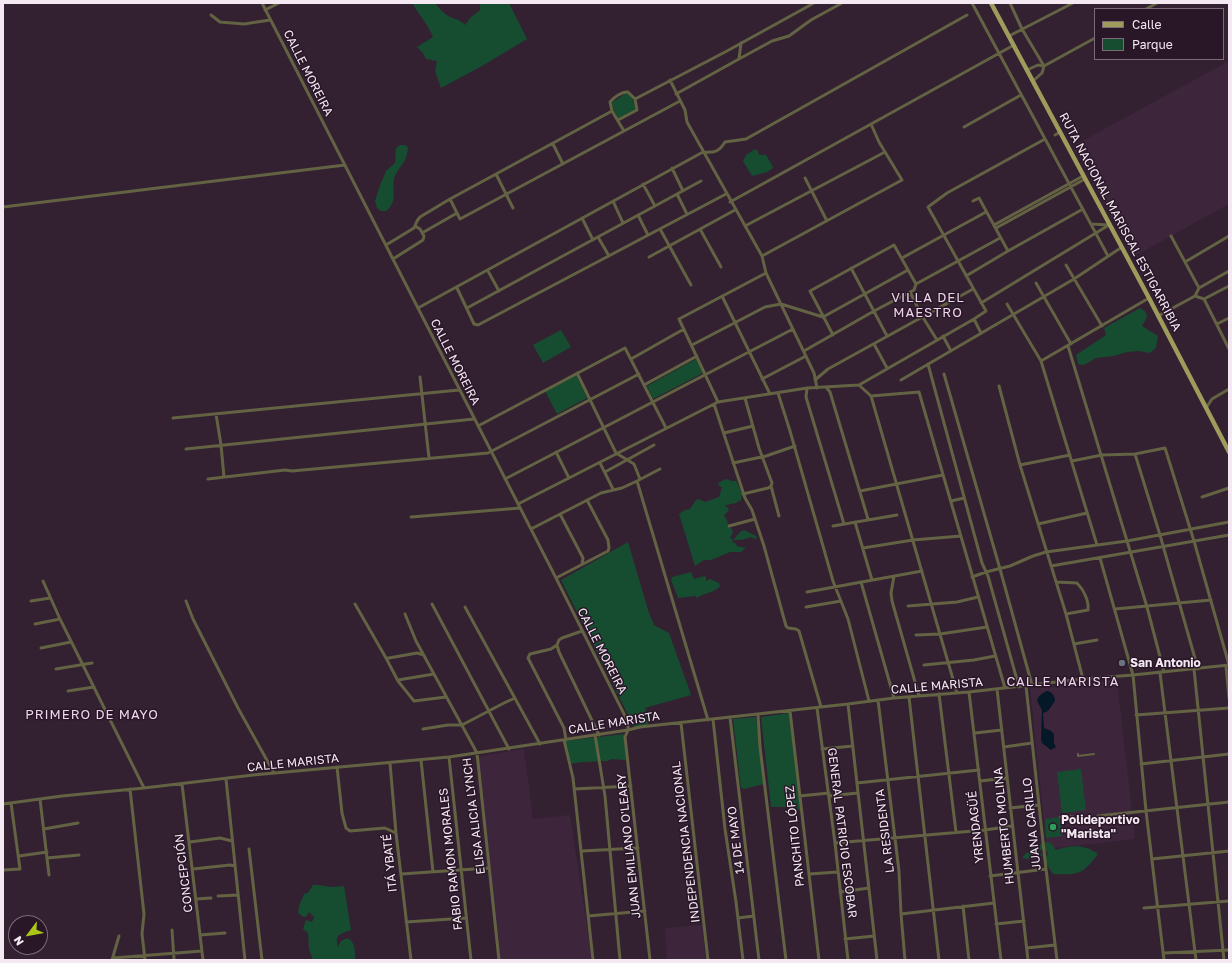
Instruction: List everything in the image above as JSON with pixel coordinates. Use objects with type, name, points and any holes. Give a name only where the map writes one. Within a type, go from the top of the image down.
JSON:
[{"type":"main road","name":"RUTA NACIONAL MARISCAL ESTIGARRIBIA","points":[[991,3],[1123,247],[1229,452]]},
{"type":"street","name":"CALLE MOREIRA","points":[[262,3],[622,709],[628,722],[628,730]]},
{"type":"street","points":[[266,10],[279,3]]},
{"type":"street","points":[[635,99],[814,3]]},
{"type":"street","points":[[676,94],[772,41],[788,36],[811,20],[842,3]]},
{"type":"street","points":[[972,3],[1108,256]]},
{"type":"street","points":[[1010,3],[1022,29],[1044,66],[1042,72],[1033,80]]},
{"type":"street","points":[[1009,36],[1072,3]]},
{"type":"street","points":[[1148,8],[1157,3]]},
{"type":"street","points":[[211,15],[220,22],[244,24],[270,20]]},
{"type":"street","points":[[418,308],[703,152],[718,151],[725,142],[746,139],[967,15]]},
{"type":"street","points":[[1027,70],[1038,65],[1044,66],[1094,39]]},
{"type":"street","points":[[739,60],[741,43]]},
{"type":"street","points":[[730,202],[1014,45]]},
{"type":"street","points":[[670,80],[685,110],[687,122],[730,202],[762,256],[766,273],[814,373],[817,388]]},
{"type":"street","points":[[618,120],[636,111],[637,108],[635,99],[628,92],[625,92],[611,100],[610,103],[612,111],[624,131]]},
{"type":"street","points":[[964,127],[1021,95]]},
{"type":"street","points":[[450,199],[460,219],[680,101]]},
{"type":"street","points":[[386,245],[414,228],[420,217],[450,199],[612,111]]},
{"type":"street","points":[[762,256],[902,180],[885,152],[871,124]]},
{"type":"street","points":[[1055,135],[1060,132]]},
{"type":"street","points":[[518,504],[718,402],[807,388],[859,385],[986,311],[972,289],[928,207],[947,193],[1045,139]]},
{"type":"street","points":[[553,144],[563,164]]},
{"type":"street","points":[[745,226],[885,152]]},
{"type":"street","points":[[3,207],[345,166]]},
{"type":"street","points":[[672,168],[683,191]]},
{"type":"street","points":[[496,174],[513,208]]},
{"type":"street","points":[[995,227],[1084,177]]},
{"type":"street","points":[[805,178],[827,221]]},
{"type":"street","points":[[467,308],[701,181]]},
{"type":"street","points":[[643,184],[655,206]]},
{"type":"street","points":[[676,194],[687,214]]},
{"type":"street","points":[[457,288],[474,324],[478,325],[726,194]]},
{"type":"street","points":[[973,201],[979,198],[1008,251]]},
{"type":"street","points":[[613,201],[623,223]]},
{"type":"street","points":[[966,276],[1083,209]]},
{"type":"street","points":[[650,257],[735,210]]},
{"type":"street","points":[[902,258],[986,212]]},
{"type":"street","points":[[422,233],[457,213]]},
{"type":"street","points":[[638,215],[648,235]]},
{"type":"street","points":[[582,218],[593,240]]},
{"type":"street","points":[[1091,224],[1110,224]]},
{"type":"street","points":[[981,303],[1110,224]]},
{"type":"street","points":[[393,259],[423,240],[424,236],[420,229],[415,226]]},
{"type":"street","points":[[660,229],[691,285]]},
{"type":"street","points":[[700,230],[721,267]]},
{"type":"street","points":[[1170,236],[1199,288]]},
{"type":"street","points":[[1185,262],[1229,236]]},
{"type":"street","points":[[598,237],[609,256]]},
{"type":"street","points":[[804,351],[914,290],[916,284],[1000,238]]},
{"type":"street","points":[[833,335],[810,291],[894,245],[916,284]]},
{"type":"street","points":[[901,380],[1074,279],[1123,247]]},
{"type":"street","points":[[1066,265],[1102,326]]},
{"type":"street","points":[[851,268],[887,336]]},
{"type":"street","points":[[692,345],[765,307],[782,304],[823,316],[908,270]]},
{"type":"street","points":[[488,271],[499,291]]},
{"type":"street","points":[[1158,316],[1195,296],[1199,288],[1229,271]]},
{"type":"street","points":[[718,402],[680,319],[766,273]]},
{"type":"street","points":[[1036,283],[1070,345],[1147,607],[1162,672],[1171,761],[1196,960]]},
{"type":"street","points":[[1204,300],[1229,286]]},
{"type":"street","points":[[816,380],[828,370],[972,289]]},
{"type":"street","points":[[910,292],[922,316],[937,340]]},
{"type":"street","points":[[722,296],[770,394]]},
{"type":"street","points":[[1195,296],[1204,300],[1229,349]]},
{"type":"street","points":[[1041,361],[1149,298]]},
{"type":"street","points":[[1007,304],[1041,361],[1097,545]]},
{"type":"street","points":[[1217,324],[1229,318]]},
{"type":"street","points":[[974,319],[982,333]]},
{"type":"street","points":[[631,359],[684,329]]},
{"type":"street","points":[[505,479],[793,329]]},
{"type":"street","points":[[943,336],[952,351]]},
{"type":"street","points":[[874,344],[887,368]]},
{"type":"street","points":[[478,426],[625,348],[666,428]]},
{"type":"street","points":[[644,385],[697,356]]},
{"type":"street","points":[[762,379],[806,356]]},
{"type":"street","points":[[928,364],[982,563],[986,572],[1018,687]]},
{"type":"street","points":[[576,373],[616,453],[634,464],[708,720]]},
{"type":"street","points":[[208,479],[285,470],[292,471],[491,452],[639,374]]},
{"type":"street","points":[[944,374],[1032,686]]},
{"type":"street","points":[[420,377],[429,458]]},
{"type":"street","points":[[859,385],[871,396],[957,693]]},
{"type":"street","points":[[1000,386],[1020,466],[1046,552],[1052,566],[1083,679]]},
{"type":"street","points":[[826,387],[830,392],[868,519]]},
{"type":"street","points":[[807,388],[806,397],[844,524]]},
{"type":"street","points":[[1206,408],[1212,399],[1229,389]]},
{"type":"street","points":[[173,418],[459,390]]},
{"type":"street","points":[[871,396],[919,392],[986,627],[1005,688]]},
{"type":"street","points":[[778,393],[795,446],[835,587],[848,619],[869,701]]},
{"type":"street","points":[[745,398],[772,483],[771,486],[779,516]]},
{"type":"street","points":[[714,404],[744,494],[755,519],[729,526]]},
{"type":"street","points":[[216,414],[224,477]]},
{"type":"street","points":[[186,449],[474,419]]},
{"type":"street","points":[[724,433],[753,426]]},
{"type":"street","points":[[605,472],[654,445]]},
{"type":"street","points":[[733,463],[763,457],[795,446]]},
{"type":"street","points":[[1072,461],[1102,455],[1135,454],[1165,448],[1194,541],[1228,666],[1229,698]]},
{"type":"street","points":[[556,452],[569,478]]},
{"type":"street","points":[[1135,454],[1180,604],[1196,669],[1224,960]]},
{"type":"street","points":[[1020,466],[1070,455]]},
{"type":"street","points":[[600,463],[613,489]]},
{"type":"street","points":[[531,529],[587,500],[613,489],[622,488],[660,469]]},
{"type":"street","points":[[860,491],[943,475]]},
{"type":"street","points":[[744,494],[771,486]]},
{"type":"street","points":[[1202,496],[1229,488]]},
{"type":"street","points":[[951,501],[964,498]]},
{"type":"street","points":[[556,578],[608,551],[608,540],[587,500]]},
{"type":"street","points":[[411,517],[520,508]]},
{"type":"street","points":[[560,514],[583,558],[582,564]]},
{"type":"street","points":[[1038,524],[1087,514]]},
{"type":"street","points":[[833,526],[897,515]]},
{"type":"street","name":"GENERAL PATRICIO ESCOBAR","points":[[755,519],[786,626],[799,631],[819,708],[822,750],[835,843],[848,960]]},
{"type":"street","points":[[855,522],[872,580]]},
{"type":"street","points":[[972,577],[1010,566],[1046,552],[1127,541],[1229,522]]},
{"type":"street","points":[[1052,566],[1229,535]]},
{"type":"street","points":[[863,548],[913,540],[960,536]]},
{"type":"street","points":[[1100,558],[1133,675],[1146,811],[1164,960]]},
{"type":"street","points":[[807,592],[922,571]]},
{"type":"street","points":[[894,576],[891,594],[892,601],[919,696]]},
{"type":"street","points":[[43,581],[60,619],[144,788]]},
{"type":"street","points":[[861,582],[894,698]]},
{"type":"street","points":[[1056,582],[1078,583],[1082,588],[1088,603],[1088,610],[1066,614]]},
{"type":"street","points":[[908,606],[957,602],[978,597]]},
{"type":"street","points":[[31,601],[50,598]]},
{"type":"street","points":[[1115,609],[1211,600]]},
{"type":"street","points":[[186,601],[193,619],[238,708],[274,774]]},
{"type":"street","points":[[806,607],[840,601]]},
{"type":"street","points":[[355,604],[398,680],[414,701],[446,697]]},
{"type":"street","points":[[432,604],[509,748]]},
{"type":"street","points":[[465,607],[540,744]]},
{"type":"street","name":"ELISA ALICIA LYNCH","points":[[405,614],[412,633],[477,753],[498,960]]},
{"type":"street","points":[[35,624],[60,619]]},
{"type":"street","points":[[916,634],[940,634],[986,627]]},
{"type":"street","points":[[582,631],[562,638],[559,640],[557,645],[551,649],[530,654],[528,658],[564,728],[573,778],[593,960]]},
{"type":"street","points":[[1074,644],[1097,640]]},
{"type":"street","points":[[41,648],[72,642]]},
{"type":"street","points":[[557,645],[597,735],[604,788],[620,960]]},
{"type":"street","points":[[386,658],[417,653],[424,655]]},
{"type":"street","points":[[924,665],[974,660],[995,656]]},
{"type":"street","points":[[56,669],[92,663]]},
{"type":"street","name":"CALLE MARISTA","points":[[3,804],[337,767],[449,757],[540,744],[640,727],[758,715],[894,698],[1032,686],[1083,679],[1228,666]]},
{"type":"street","points":[[398,680],[434,674]]},
{"type":"street","name":"JUANA CARILLO","points":[[1026,686],[1057,960]]},
{"type":"street","points":[[68,691],[94,688]]},
{"type":"street","name":"HUMBERTO MOLINA","points":[[997,689],[1028,960]]},
{"type":"street","name":"YRENDAGÜÉ","points":[[969,692],[1001,960]]},
{"type":"street","points":[[939,694],[956,832]]},
{"type":"street","points":[[909,697],[939,960]]},
{"type":"street","points":[[423,729],[462,725],[515,698]]},
{"type":"street","name":"LA RESIDENTA","points":[[878,700],[899,871],[905,960]]},
{"type":"street","points":[[848,704],[877,960]]},
{"type":"street","points":[[1136,715],[1229,708]]},
{"type":"street","name":"PANCHITO LÓPEZ","points":[[790,711],[818,960]]},
{"type":"street","points":[[758,715],[760,747],[786,960]]},
{"type":"street","name":"14 DE MAYO","points":[[730,718],[759,960]]},
{"type":"street","points":[[713,719],[725,829],[743,960]]},
{"type":"street","name":"INDEPENDENCIA NACIONAL","points":[[681,723],[708,960]]},
{"type":"street","name":"JUAN EMILIANO O'LEARY","points":[[628,730],[625,737],[650,960]]},
{"type":"street","points":[[975,733],[1002,730]]},
{"type":"street","points":[[1004,746],[1032,743]]},
{"type":"street","points":[[822,750],[853,746]]},
{"type":"street","points":[[1078,754],[1078,756],[1094,754]]},
{"type":"street","points":[[1141,764],[1229,754]]},
{"type":"street","name":"FABIO RAMON MORALES","points":[[449,757],[471,960]]},
{"type":"street","points":[[421,760],[433,872]]},
{"type":"street","name":"ITÁ YBATÉ","points":[[390,763],[410,960]]},
{"type":"street","points":[[337,767],[344,825],[350,831],[385,828],[396,833]]},
{"type":"street","points":[[857,783],[979,770]]},
{"type":"street","points":[[980,782],[1007,778]]},
{"type":"street","points":[[226,779],[245,960]]},
{"type":"street","name":"CONCEPCIÓN","points":[[182,784],[203,960]]},
{"type":"street","points":[[574,789],[631,786]]},
{"type":"street","points":[[130,789],[144,914],[142,934],[145,958]]},
{"type":"street","points":[[800,796],[858,793]]},
{"type":"street","points":[[40,799],[49,875]]},
{"type":"street","points":[[1098,816],[1229,802]]},
{"type":"street","points":[[3,870],[20,869],[11,803]]},
{"type":"street","points":[[1010,808],[1039,805]]},
{"type":"street","points":[[1060,817],[1073,816],[1074,820],[1093,817]]},
{"type":"street","points":[[44,829],[78,823]]},
{"type":"street","points":[[835,843],[985,830],[1012,826]]},
{"type":"street","points":[[190,842],[220,838],[232,842]]},
{"type":"street","points":[[582,851],[638,848]]},
{"type":"street","points":[[249,849],[262,960]]},
{"type":"street","points":[[1152,859],[1229,851]]},
{"type":"street","points":[[19,856],[47,852]]},
{"type":"street","points":[[47,858],[79,854]]},
{"type":"street","points":[[193,869],[230,865],[235,866]]},
{"type":"street","points":[[401,874],[489,868]]},
{"type":"street","points":[[990,876],[1046,869]]},
{"type":"street","points":[[809,874],[838,872]]},
{"type":"street","points":[[840,892],[869,888]]},
{"type":"street","points":[[218,896],[238,895]]},
{"type":"street","points":[[196,899],[211,898]]},
{"type":"street","points":[[1144,908],[1229,901]]},
{"type":"street","points":[[901,914],[994,902]]},
{"type":"street","points":[[963,906],[969,960]]},
{"type":"street","points":[[588,916],[645,911]]},
{"type":"street","points":[[738,918],[754,916]]},
{"type":"street","points":[[406,922],[466,918]]},
{"type":"street","points":[[996,924],[1024,921]]},
{"type":"street","points":[[172,930],[174,960]]},
{"type":"street","points":[[200,935],[225,933]]},
{"type":"street","points":[[119,936],[112,959],[145,958],[174,953],[202,951]]},
{"type":"street","points":[[846,939],[874,936]]},
{"type":"street","points":[[1027,948],[1055,946]]},
{"type":"street","points":[[1164,953],[1229,950]]},
{"type":"shaded area","points":[[1229,61],[1229,204],[1133,257],[1073,146]]},
{"type":"shaded area","points":[[1117,680],[1135,839],[1047,849],[1030,689]]},
{"type":"shaded area","points":[[524,749],[533,819],[570,815],[592,960],[500,960],[476,757]]},
{"type":"shaded area","points":[[702,925],[706,960],[667,960],[665,928]]},
{"type":"green space","points":[[412,3],[435,3],[450,17],[465,25],[470,18],[480,10],[480,3],[509,3],[527,39],[441,88],[435,71],[437,61],[426,59],[417,47],[433,37]]},
{"type":"green space","points":[[628,93],[631,95],[636,109],[619,118],[617,117],[611,103]]},
{"type":"green space","points":[[400,145],[405,145],[408,147],[403,163],[395,176],[393,203],[386,211],[381,211],[377,208],[375,201],[386,171],[395,163],[396,148]]},
{"type":"green space","points":[[755,149],[758,151],[759,155],[766,155],[773,168],[767,172],[752,176],[743,161],[746,155]]},
{"type":"green space","points":[[1140,308],[1146,312],[1147,317],[1142,326],[1158,336],[1156,348],[1150,353],[1139,351],[1127,352],[1114,356],[1096,358],[1084,365],[1078,364],[1076,355],[1106,335],[1104,328]]},
{"type":"green space","points":[[561,330],[571,347],[543,363],[533,345]]},
{"type":"green space","points":[[696,359],[703,373],[653,399],[647,386]]},
{"type":"green space","points":[[576,375],[587,398],[557,414],[545,391]]},
{"type":"green space","points":[[726,479],[736,481],[742,493],[741,500],[725,506],[729,511],[724,515],[728,523],[727,526],[732,529],[733,532],[730,538],[737,546],[746,548],[741,552],[730,552],[711,560],[704,560],[695,566],[679,514],[690,509],[696,500],[699,499],[705,502],[719,497],[722,487],[719,486],[718,483]]},
{"type":"green space","points":[[744,530],[757,538],[755,539],[750,537],[733,540],[740,532]]},
{"type":"green space","points":[[628,542],[649,613],[654,625],[669,633],[691,695],[645,708],[649,727],[634,727],[561,580]]},
{"type":"green space","points":[[691,572],[694,579],[704,576],[706,577],[706,581],[710,579],[719,583],[720,586],[715,590],[697,598],[695,596],[678,598],[671,580],[672,577]]},
{"type":"green space","points":[[789,713],[801,812],[795,807],[771,807],[761,717]]},
{"type":"green space","points":[[756,717],[764,784],[744,789],[741,788],[733,719]]},
{"type":"green space","points":[[624,734],[627,761],[611,759],[608,761],[569,764],[565,741]]},
{"type":"green space","points":[[1081,769],[1086,810],[1062,813],[1057,772]]},
{"type":"green space","name":"Polideportivo \"Marista\"","points":[[1060,817],[1062,836],[1046,838],[1045,819]]},
{"type":"green space","points":[[1045,842],[1051,843],[1056,850],[1078,846],[1088,848],[1098,854],[1088,866],[1079,872],[1074,874],[1053,874],[1046,864],[1046,856],[1048,854],[1045,850],[1038,850],[1043,855],[1039,857],[1030,859],[1022,858],[1026,853],[1030,852],[1030,849]]},
{"type":"green space","points":[[313,885],[331,887],[344,886],[351,930],[342,933],[338,937],[337,942],[338,947],[341,941],[347,938],[352,942],[355,960],[313,960],[309,949],[308,933],[303,929],[306,920],[312,922],[314,917],[309,912],[306,917],[298,913],[304,894],[308,893]]},
{"type":"water","points":[[1047,691],[1053,694],[1055,701],[1048,711],[1043,713],[1044,728],[1054,734],[1054,743],[1056,747],[1051,750],[1042,743],[1041,740],[1042,710],[1037,701],[1040,695]]},
{"type":"place","name":"San Antonio","points":[[1122,663]]},
{"type":"place","name":"Polideportivo \"Marista\"","points":[[1053,827]]},
{"type":"district","name":"VILLA DEL MAESTRO","points":[[928,306]]},
{"type":"district","name":"CALLE MARISTA","points":[[1063,682]]},
{"type":"district","name":"PRIMERO DE MAYO","points":[[92,715]]}]
